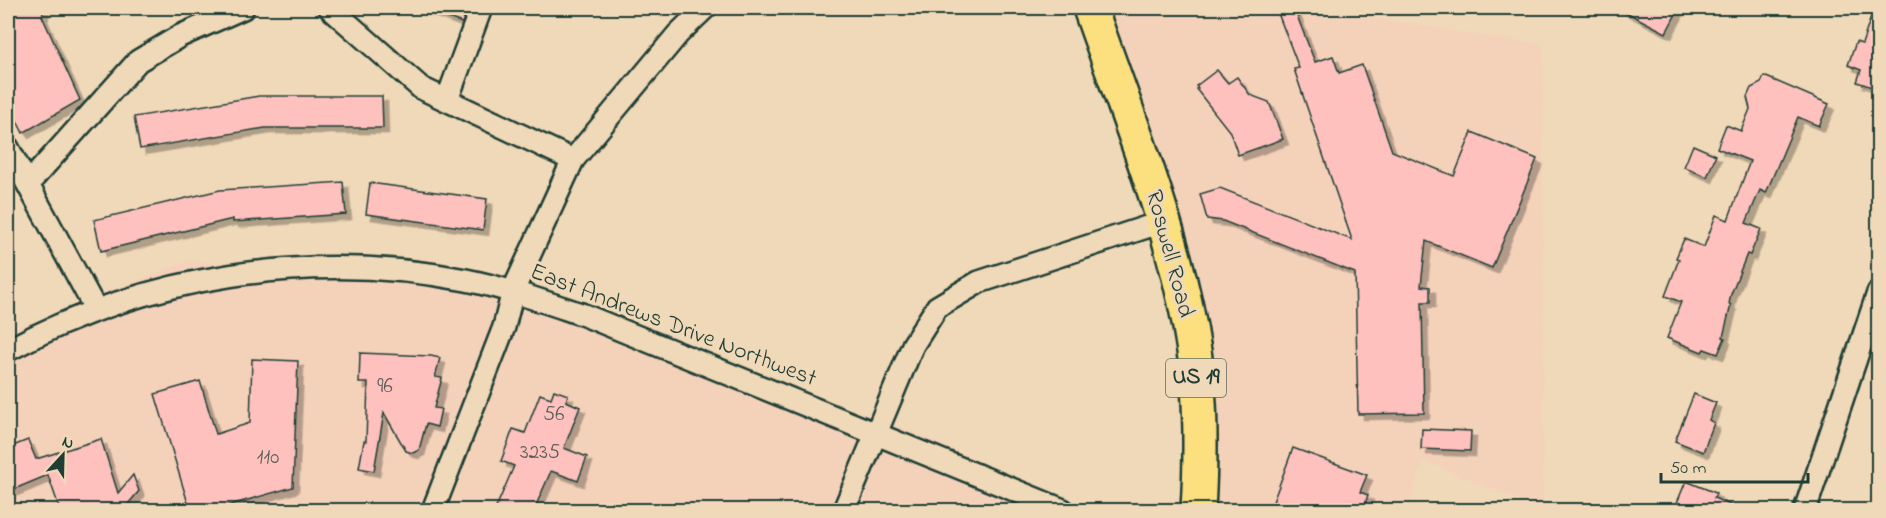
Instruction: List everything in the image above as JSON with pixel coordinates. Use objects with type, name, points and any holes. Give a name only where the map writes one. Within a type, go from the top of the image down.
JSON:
[{"type":"main road","name":"Roswell Road","points":[[1090,8],[1162,222],[1185,302],[1194,352],[1199,403],[1198,510]]},
{"type":"street","points":[[28,184],[138,61],[180,36],[243,8]]},
{"type":"street","points":[[330,8],[421,88],[573,160]]},
{"type":"street","points":[[447,100],[481,8]]},
{"type":"street","points":[[433,510],[504,327],[513,291],[573,160],[678,34],[705,8]]},
{"type":"street","points":[[8,147],[96,310]]},
{"type":"street","points":[[844,510],[913,345],[937,307],[979,282],[1162,222]]},
{"type":"street","name":"East Andrews Drive Northwest","points":[[8,350],[43,332],[96,310],[165,288],[210,278],[268,270],[316,267],[374,268],[421,273],[513,291],[584,315],[1063,510]]},
{"type":"street","points":[[1804,510],[1878,293]]},
{"type":"shaded area","points":[[1103,8],[1310,8],[1543,45],[1543,510],[1424,461],[1407,510],[1198,510],[1180,289]]},
{"type":"shaded area","points":[[189,260],[465,288],[888,421],[1089,510],[8,510],[8,331]]},
{"type":"building","points":[[8,8],[44,8],[42,16],[80,100],[23,133],[8,103]]},
{"type":"building","points":[[424,8],[468,8],[462,23]]},
{"type":"building","points":[[1276,8],[1294,8],[1315,62],[1333,56],[1339,73],[1362,65],[1392,151],[1454,176],[1472,132],[1537,159],[1492,268],[1426,241],[1421,286],[1430,287],[1430,302],[1422,302],[1424,413],[1358,414],[1355,273],[1223,221],[1207,219],[1200,194],[1220,188],[1352,240],[1294,69],[1299,68]]},
{"type":"building","points":[[1618,8],[1679,8],[1666,33]]},
{"type":"building","points":[[1874,8],[1878,8],[1878,89],[1857,82],[1861,70],[1848,65],[1856,42],[1862,44]]},
{"type":"building","points":[[1217,70],[1228,83],[1237,77],[1250,95],[1269,102],[1283,139],[1238,155],[1230,132],[1196,89],[1198,88],[1196,86]]},
{"type":"building","points":[[1764,76],[1829,104],[1819,126],[1798,117],[1766,193],[1760,190],[1746,223],[1761,229],[1750,255],[1747,254],[1731,294],[1729,304],[1731,305],[1723,337],[1725,338],[1718,354],[1704,349],[1702,352],[1667,338],[1681,302],[1665,296],[1684,239],[1704,247],[1716,215],[1728,220],[1750,161],[1717,148],[1726,125],[1741,131],[1750,109],[1747,97],[1751,88],[1761,83]]},
{"type":"building","points":[[259,96],[382,96],[383,128],[265,128],[140,149],[134,117]]},
{"type":"building","points":[[1693,145],[1716,155],[1707,177],[1684,167]]},
{"type":"building","points":[[343,182],[346,214],[233,222],[233,219],[101,251],[94,220],[220,190]]},
{"type":"building","points":[[370,183],[487,199],[483,230],[366,214]]},
{"type":"building","points":[[360,353],[440,358],[435,377],[442,378],[434,408],[441,409],[437,427],[426,424],[419,450],[413,453],[406,451],[384,413],[374,471],[359,468],[364,441],[366,441],[368,383],[359,383]]},
{"type":"building","points":[[252,359],[298,361],[293,487],[213,510],[190,510],[155,394],[200,381],[216,434],[250,423]]},
{"type":"building","points":[[554,390],[568,395],[566,401],[580,407],[564,448],[587,457],[578,481],[551,471],[534,510],[495,510],[514,466],[501,461],[513,429],[525,433],[540,394],[551,398]]},
{"type":"building","points":[[1694,394],[1716,403],[1709,420],[1714,423],[1703,452],[1675,441]]},
{"type":"building","points":[[1422,429],[1471,431],[1470,451],[1421,449]]},
{"type":"building","points":[[101,439],[118,493],[133,475],[139,491],[123,510],[60,510],[48,475],[12,490],[8,482],[8,448],[28,440],[36,459]]},
{"type":"building","points":[[1293,448],[1367,475],[1360,492],[1368,495],[1363,510],[1270,510]]},
{"type":"building","points":[[1686,481],[1716,493],[1714,498],[1742,510],[1674,510]]}]
